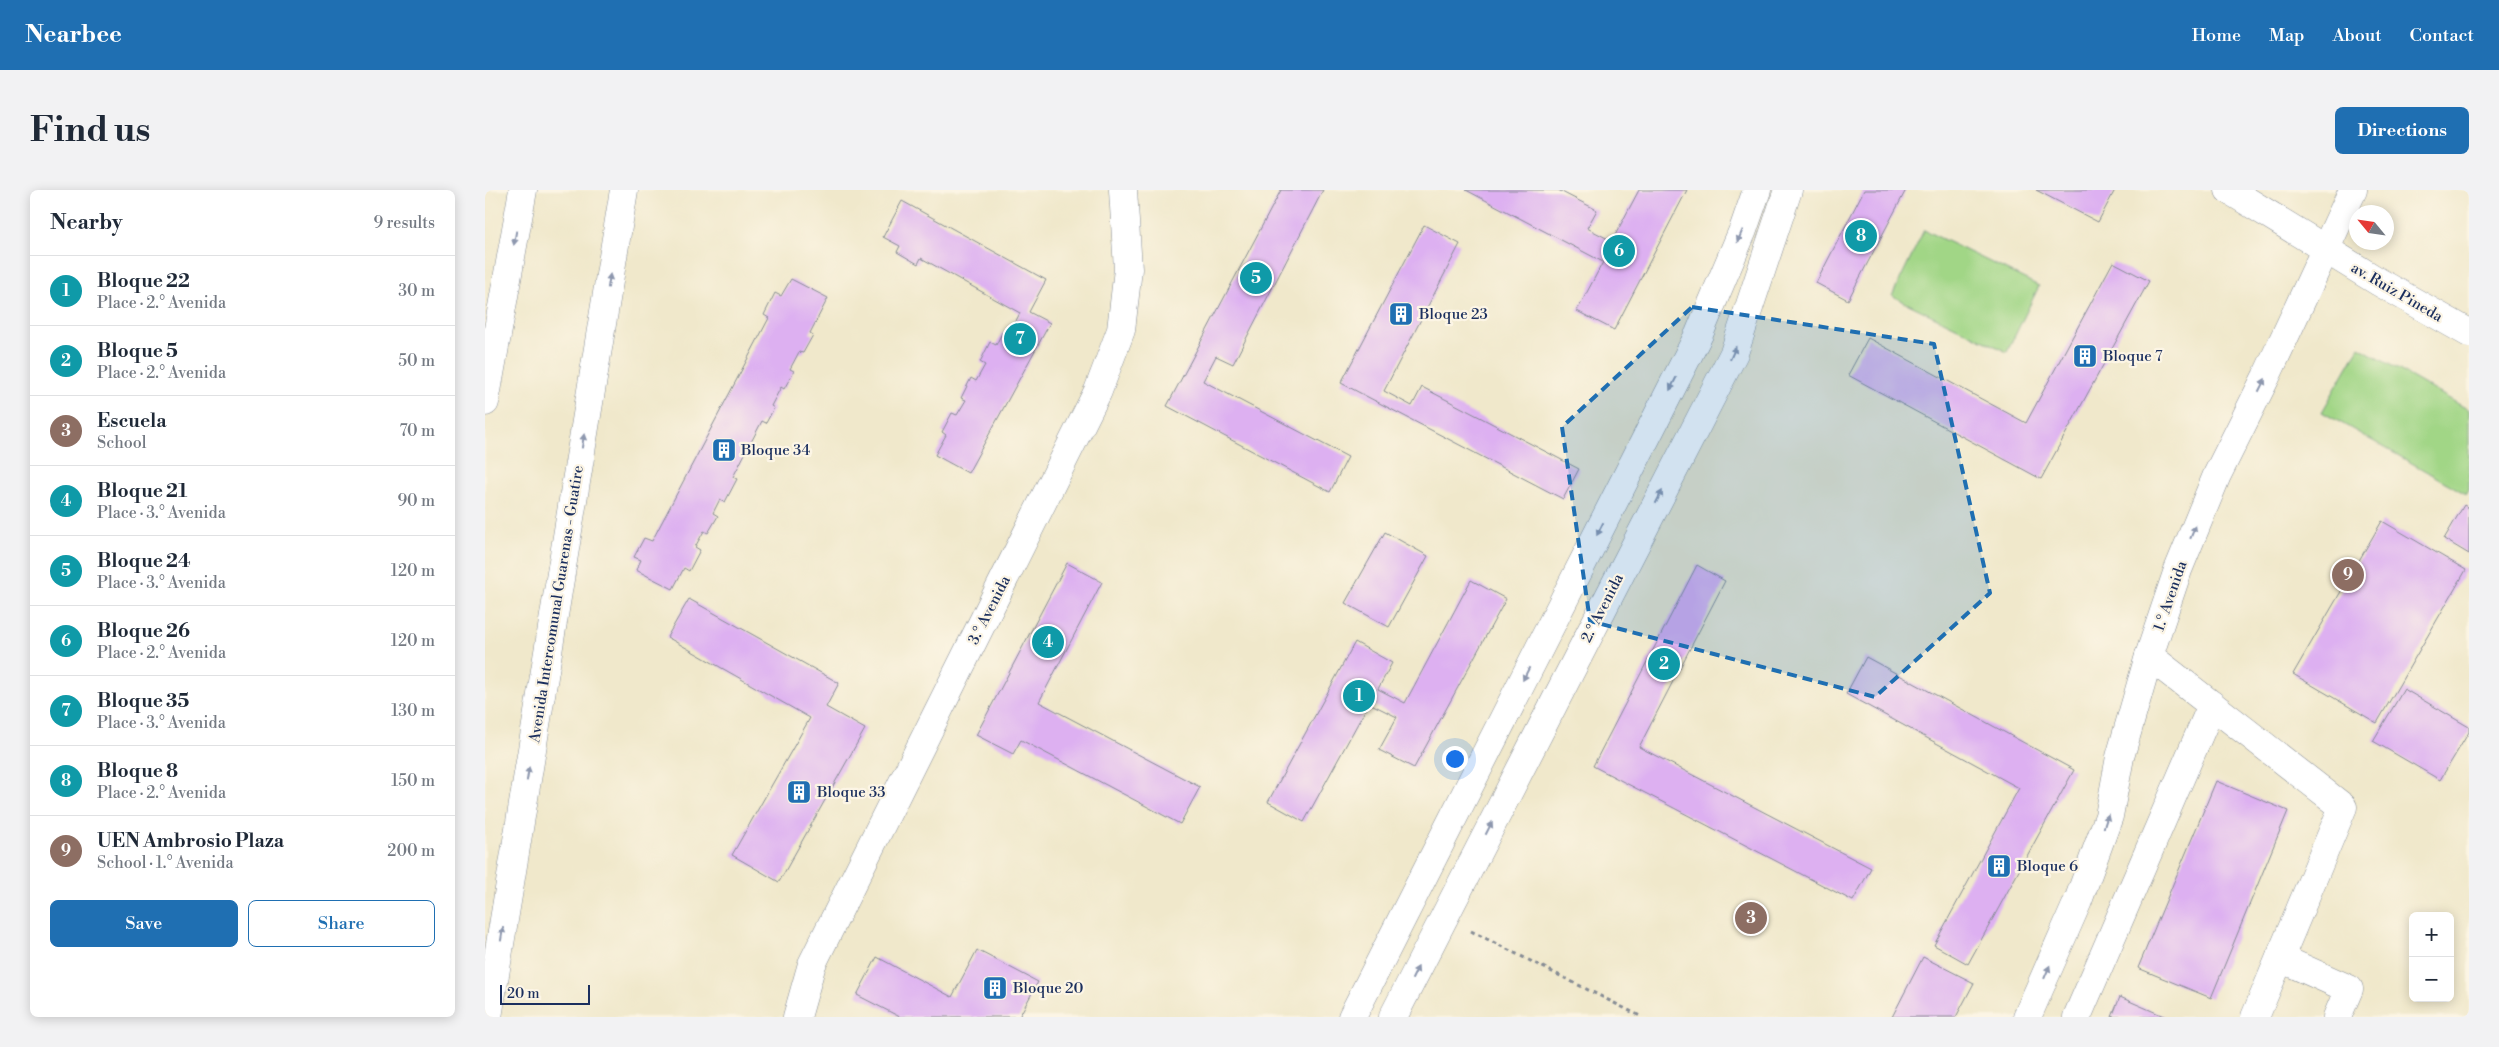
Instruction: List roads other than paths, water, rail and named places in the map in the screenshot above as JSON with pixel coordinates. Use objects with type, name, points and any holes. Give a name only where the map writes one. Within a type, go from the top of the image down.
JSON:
[{"type":"street","points":[[485,402],[523,190]]},
{"type":"street","name":"Avenida Intercomunal Guarenas - Guatire","points":[[488,1017],[624,190]]},
{"type":"street","name":"3.° Avenida","points":[[797,1017],[812,964],[1098,391],[1121,330],[1128,269],[1123,190]]},
{"type":"street","points":[[1352,1017],[1699,334],[1743,230],[1757,190]]},
{"type":"street","name":"2.° Avenida","points":[[1393,1017],[1734,353],[1788,190]]},
{"type":"street","name":"av. Ruiz Pineda","points":[[2229,190],[2326,250],[2469,333]]},
{"type":"street","name":"1.° Avenida","points":[[2027,1017],[2077,901],[2109,816],[2120,757],[2149,656],[2178,570],[2217,475],[2266,377],[2353,190]]},
{"type":"street","points":[[2149,656],[2343,807],[2255,1017]]},
{"type":"street","points":[[2077,1017],[2212,705]]},
{"type":"street","points":[[2279,958],[2349,989],[2337,1017]]},
{"type":"place","name":"Bloque 8","points":[[1861,236]]},
{"type":"place","name":"Bloque 26","points":[[1619,251]]},
{"type":"place","name":"Bloque 24","points":[[1256,278]]},
{"type":"place","name":"Bloque 23","points":[[1401,314]]},
{"type":"place","name":"Bloque 35","points":[[1020,339]]},
{"type":"place","name":"Bloque 7","points":[[2085,356]]},
{"type":"place","name":"Bloque 34","points":[[724,450]]},
{"type":"place","name":"UEN Ambrosio Plaza","points":[[2348,575]]},
{"type":"place","name":"Bloque 21","points":[[1048,642]]},
{"type":"place","name":"Bloque 5","points":[[1664,664]]},
{"type":"place","name":"Bloque 22","points":[[1359,696]]},
{"type":"place","name":"Bloque 33","points":[[799,792]]},
{"type":"place","name":"Bloque 6","points":[[1999,866]]},
{"type":"place","name":"Escuela","points":[[1751,918]]},
{"type":"place","name":"Bloque 20","points":[[995,988]]}]
